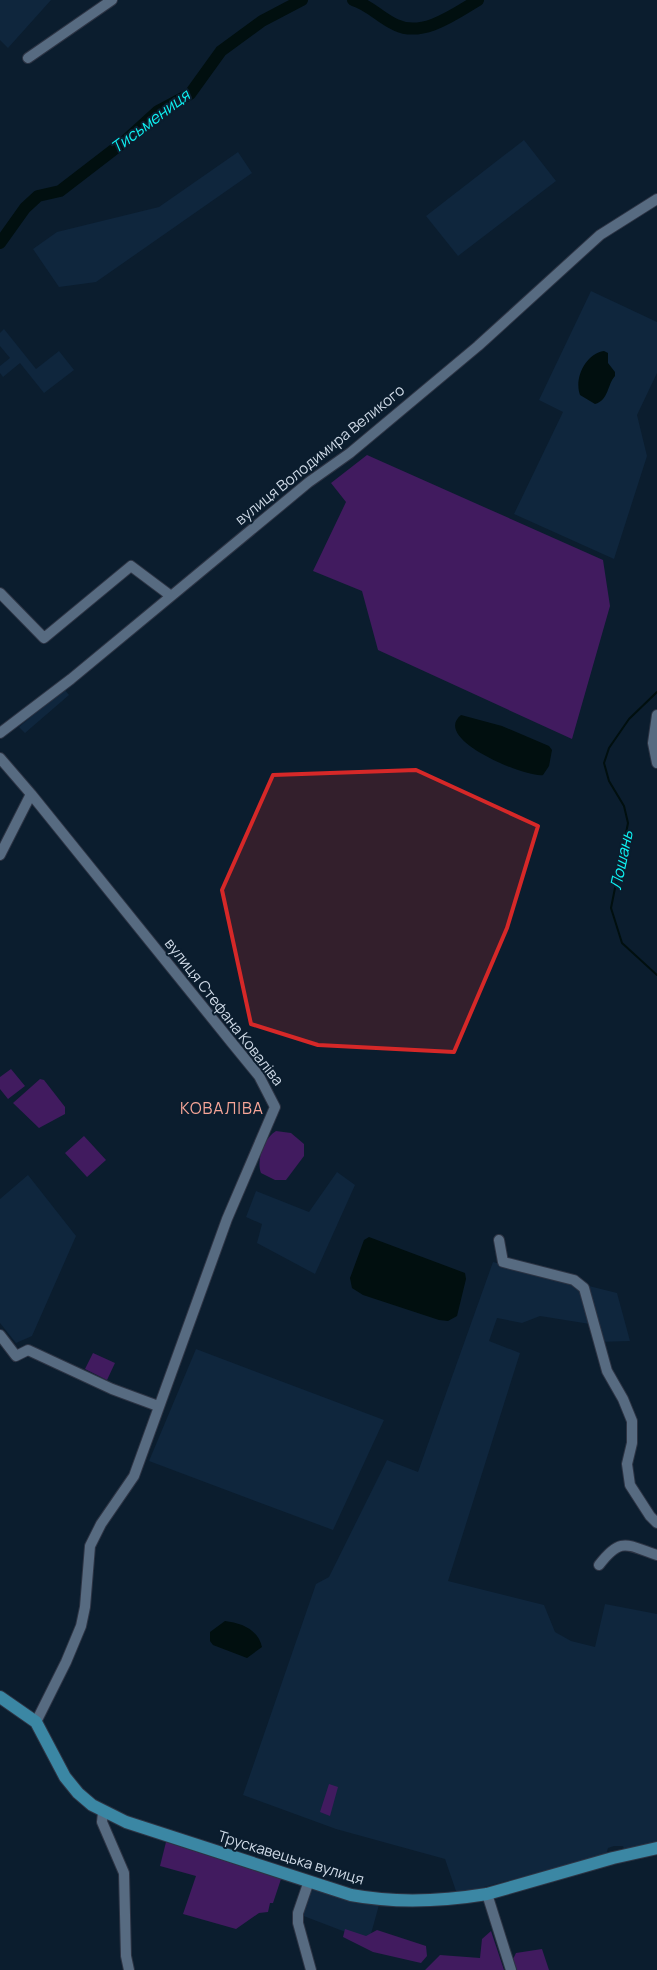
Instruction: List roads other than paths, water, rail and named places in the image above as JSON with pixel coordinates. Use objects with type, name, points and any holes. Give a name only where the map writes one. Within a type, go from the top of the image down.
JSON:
[{"type":"main road","name":"Трускавецька вулиця","points":[[0,1697],[36,1722],[71,1784],[84,1799],[103,1812],[126,1822],[351,1895],[377,1899],[468,1897],[487,1894],[613,1858],[657,1848]]},
{"type":"street","points":[[28,58],[112,0]]},
{"type":"street","name":"вулиця Володимира Великого","points":[[0,733],[309,482],[350,453],[478,346],[600,235],[657,199]]},
{"type":"street","points":[[0,593],[44,638],[131,566],[171,596]]},
{"type":"street","points":[[657,714],[653,743],[657,763]]},
{"type":"street","name":"вулиця Стефана Коваліва","points":[[0,758],[248,1063],[268,1091],[275,1107],[227,1219],[134,1476],[101,1524],[90,1546],[85,1607],[80,1626],[66,1662],[36,1722]]},
{"type":"street","points":[[0,855],[31,794]]},
{"type":"street","points":[[499,1240],[503,1262],[574,1280],[584,1288],[607,1371],[623,1399],[632,1421],[632,1443],[627,1464],[630,1485],[650,1516],[657,1523]]},
{"type":"street","points":[[0,1335],[16,1356],[28,1350],[112,1389],[158,1406]]},
{"type":"street","points":[[600,1565],[615,1547],[622,1545],[657,1555]]},
{"type":"street","points":[[103,1812],[102,1822],[124,1874],[126,1956],[129,1970]]},
{"type":"street","points":[[309,1881],[298,1913],[298,1924],[311,1970]]},
{"type":"street","points":[[487,1894],[511,1970]]},
{"type":"waterway","name":"Тисьмениця","points":[[0,243],[25,208],[38,196],[60,191],[125,141],[158,111],[190,94],[221,51],[262,21],[302,0]]},
{"type":"waterway","name":"Тисьмениця","points":[[353,0],[365,5],[396,25],[406,28],[417,28],[439,22],[478,0]]},
{"type":"waterway","name":"Лошань","points":[[657,692],[629,719],[609,748],[604,763],[609,781],[624,806],[628,823],[611,908],[622,943],[657,975]]},
{"type":"district","name":"КОВАЛІВА","points":[[222,1108]]}]
